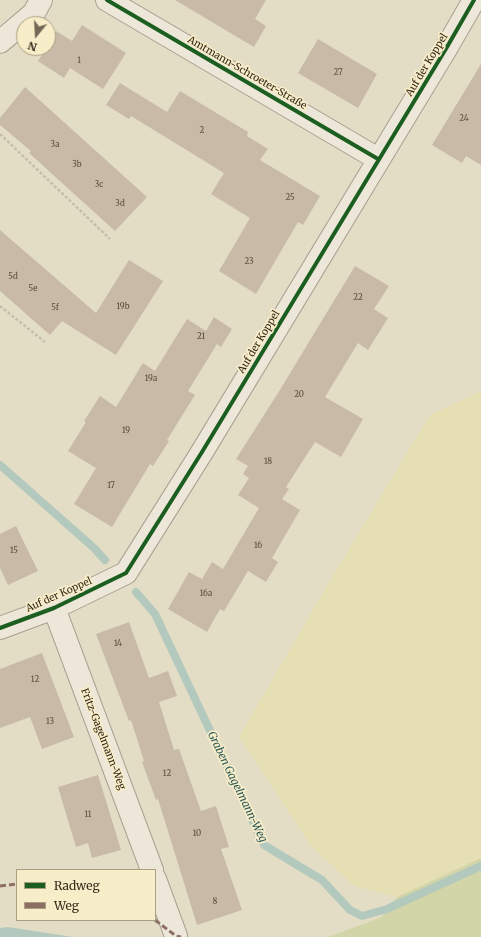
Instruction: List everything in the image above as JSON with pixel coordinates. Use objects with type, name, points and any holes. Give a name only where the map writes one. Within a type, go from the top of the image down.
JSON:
[{"type":"street","points":[[0,42],[34,14],[41,0]]},
{"type":"street","name":"Amtmann-Schroeter-Straße","points":[[107,0],[378,159]]},
{"type":"street","name":"Auf der Koppel","points":[[0,628],[54,608],[126,572],[202,452],[378,159],[447,48],[474,0]]},
{"type":"street","name":"Fritz-Gagelmann-Weg","points":[[54,608],[152,869]]},
{"type":"street","points":[[156,882],[176,936]]},
{"type":"path","points":[[0,134],[110,239]]},
{"type":"path","points":[[0,306],[45,342]]},
{"type":"shaded area","points":[[481,391],[481,858],[397,897],[354,886],[311,846],[239,737],[325,589],[430,415]]},
{"type":"shaded area","points":[[8,927],[73,937],[0,937],[0,928]]},
{"type":"green space","points":[[481,858],[481,937],[328,937],[382,917],[397,897]]},
{"type":"building","points":[[175,0],[266,0],[255,19],[266,26],[254,47]]},
{"type":"building","points":[[82,25],[126,53],[103,89],[70,68],[64,78],[38,61],[41,56],[56,56],[56,31],[72,41]]},
{"type":"building","points":[[318,39],[377,74],[358,108],[298,73]]},
{"type":"building","points":[[481,64],[481,165],[466,156],[462,163],[432,145]]},
{"type":"building","points":[[120,83],[167,112],[180,91],[248,132],[247,136],[268,149],[260,160],[320,196],[303,225],[298,222],[256,294],[219,271],[250,218],[211,194],[224,173],[131,116],[129,119],[106,105]]},
{"type":"building","points":[[25,87],[147,197],[115,231],[29,153],[31,151],[0,125],[0,118]]},
{"type":"building","points":[[0,230],[96,313],[129,260],[163,281],[116,355],[62,321],[50,335],[0,291]]},
{"type":"building","points":[[355,266],[389,286],[374,309],[388,318],[368,350],[358,343],[325,397],[363,419],[341,457],[315,442],[286,487],[289,489],[282,499],[300,510],[272,558],[278,562],[266,582],[248,571],[224,611],[220,609],[207,632],[168,609],[189,572],[202,579],[212,562],[223,569],[259,508],[238,495],[249,478],[243,474],[248,466],[236,459]]},
{"type":"building","points":[[214,317],[232,329],[221,347],[217,344],[188,391],[195,395],[167,440],[169,441],[153,466],[150,464],[112,527],[74,504],[96,468],[68,451],[86,422],[84,421],[100,396],[116,407],[143,363],[155,371],[187,319],[206,331]]},
{"type":"building","points":[[16,526],[38,571],[8,585],[0,568],[0,534]]},
{"type":"building","points":[[129,622],[149,678],[168,671],[177,696],[159,702],[174,750],[179,749],[201,811],[216,806],[229,847],[221,849],[242,910],[197,925],[158,799],[156,800],[142,762],[144,761],[131,720],[129,721],[96,634]]},
{"type":"building","points":[[42,653],[74,737],[42,749],[30,717],[0,728],[0,669]]},
{"type":"building","points":[[98,775],[121,850],[92,858],[88,843],[76,847],[58,787]]},
{"type":"waterway","name":"Graben Gagelmann-Weg","points":[[0,465],[94,548],[105,560]]},
{"type":"waterway","name":"Graben Gagelmann-Weg","points":[[136,592],[155,614],[264,845],[322,880],[350,910],[362,916],[387,909],[481,866]]},
{"type":"marked path","points":[[0,886],[16,884]]},
{"type":"marked path","points":[[156,921],[176,936],[181,937]]},
{"type":"cycle path","points":[[107,0],[378,159]]},
{"type":"cycle path","points":[[0,628],[54,608],[126,573],[202,452],[474,0]]}]
